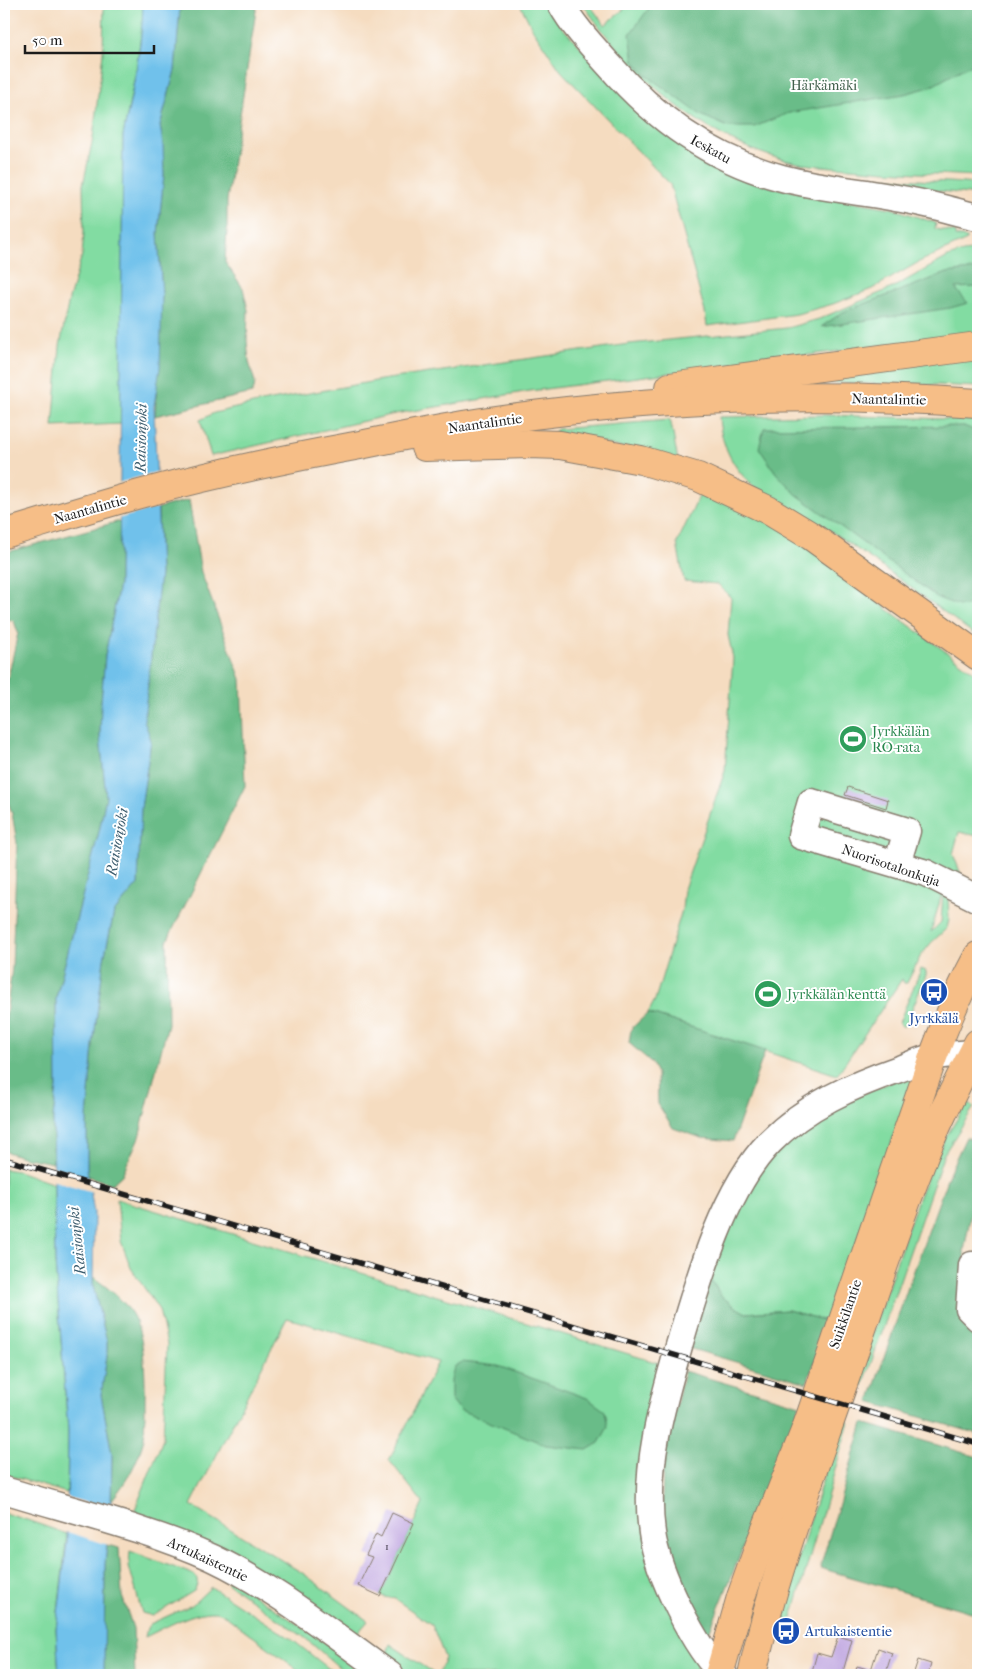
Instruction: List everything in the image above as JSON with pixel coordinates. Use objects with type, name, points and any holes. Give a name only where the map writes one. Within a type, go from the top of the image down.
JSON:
[{"type":"main road","points":[[517,418],[688,384],[978,346]]},
{"type":"main road","name":"Naantalintie","points":[[4,534],[148,492],[218,474],[311,454],[462,426],[517,418],[634,405],[734,399],[868,398],[978,403]]},
{"type":"main road","points":[[311,454],[462,445],[560,445],[616,454],[666,467],[718,486],[768,510],[856,567],[978,656]]},
{"type":"main road","name":"Suikkilantie","points":[[721,1674],[741,1597],[807,1426],[933,1057],[948,1016],[978,956]]},
{"type":"main road","name":"Suikkilantie","points":[[752,1675],[765,1622],[806,1490],[886,1260],[939,1120],[976,1048]]},
{"type":"street","name":"Ieskatu","points":[[561,4],[593,48],[630,90],[665,120],[695,141],[734,162],[776,176],[913,201],[978,217]]},
{"type":"street","name":"Ieskatu","points":[[913,201],[978,202]]},
{"type":"street","name":"Nuorisotalonkuja","points":[[897,864],[907,831],[811,802],[801,836],[926,873],[978,899]]},
{"type":"street","points":[[721,1674],[704,1653],[673,1597],[657,1555],[652,1535],[650,1514],[655,1441],[664,1398],[702,1270],[732,1197],[748,1170],[770,1142],[797,1120],[827,1100],[875,1078],[933,1057],[976,1048]]},
{"type":"street","points":[[978,1267],[972,1265],[969,1300],[969,1309],[978,1318]]},
{"type":"street","name":"Artukaistentie","points":[[4,1490],[150,1534],[213,1558],[240,1572],[282,1599],[390,1675]]},
{"type":"green space","points":[[104,4],[143,4],[143,20],[136,71],[123,136],[121,424],[53,427],[60,346],[69,299],[82,255],[84,233],[83,185],[93,138],[103,53]]},
{"type":"green space","points":[[182,4],[257,4],[227,200],[225,262],[243,288],[248,310],[247,341],[249,362],[255,382],[252,393],[155,416],[162,295],[158,233],[164,175],[163,143],[160,126],[175,70],[180,7]]},
{"type":"green space","points":[[520,4],[547,4],[560,25],[652,123],[694,155],[742,179],[776,188],[891,208],[936,223],[935,229],[955,232],[955,236],[967,238],[967,240],[919,262],[872,289],[833,304],[797,314],[707,326],[705,312],[670,184],[561,71],[533,30]]},
{"type":"green space","name":"Härkämäki","points":[[583,4],[589,4],[605,25],[630,4],[978,4],[978,176],[829,167],[793,162],[761,153],[701,123],[673,103],[624,56],[602,31]]},
{"type":"green space","name":"Härkämäki","points":[[652,4],[978,4],[978,64],[966,67],[930,87],[904,94],[789,113],[754,127],[728,127],[701,115],[646,75],[634,61],[630,34]]},
{"type":"green space","points":[[813,173],[978,184],[978,195],[901,187]]},
{"type":"green space","points":[[978,250],[978,333],[530,391],[395,414],[211,456],[200,420],[214,413],[266,401],[381,380],[629,344],[787,328],[819,319],[892,288],[948,257]]},
{"type":"green space","points":[[978,269],[978,287],[955,288],[968,303],[950,308],[821,327],[843,312],[947,273]]},
{"type":"green space","points":[[978,354],[978,387],[789,382]]},
{"type":"green space","points":[[823,415],[978,420],[978,637],[838,536],[817,522],[768,497],[750,484],[738,470],[723,441],[719,417]]},
{"type":"green space","points":[[669,420],[678,461],[555,432],[558,429]]},
{"type":"green space","points":[[964,426],[978,432],[978,597],[967,606],[959,606],[938,598],[796,494],[776,473],[759,448],[764,428]]},
{"type":"green space","points":[[702,490],[747,507],[832,562],[887,609],[978,675],[978,836],[959,832],[953,854],[962,877],[953,876],[949,869],[931,932],[941,922],[943,893],[948,896],[949,920],[947,928],[920,957],[907,983],[904,983],[902,979],[837,1075],[648,1013],[655,1000],[682,910],[684,889],[725,771],[733,658],[728,635],[731,598],[718,584],[684,581],[677,543]]},
{"type":"green space","points":[[189,500],[201,572],[241,679],[245,786],[167,941],[168,1024],[139,1137],[122,1175],[112,1184],[88,1176],[87,1169],[87,1118],[93,1045],[104,959],[114,912],[138,884],[141,808],[150,748],[144,720],[160,574],[158,508]]},
{"type":"green space","points":[[120,521],[119,585],[105,656],[101,702],[100,736],[106,797],[99,832],[56,998],[57,1088],[53,1118],[53,1163],[22,1157],[4,1151],[4,1032],[12,968],[17,843],[12,813],[4,791],[4,696],[18,633],[14,621],[4,618],[4,553]]},
{"type":"green space","points":[[921,969],[926,971],[926,975],[906,1024],[903,1027],[899,1023]]},
{"type":"green space","points":[[648,1013],[765,1051],[733,1141],[702,1138],[673,1128],[658,1104],[657,1074],[652,1063],[629,1043],[631,1029]]},
{"type":"green space","points":[[916,1072],[829,1322],[788,1310],[746,1313],[721,1296],[708,1275],[755,1177],[782,1146],[823,1110]]},
{"type":"green space","points":[[967,1103],[974,1107],[944,1154],[863,1386],[855,1383],[919,1196],[944,1140]]},
{"type":"green space","points":[[966,1137],[978,1141],[978,1189],[972,1207],[964,1251],[965,1274],[960,1316],[974,1331],[978,1332],[978,1434],[869,1402],[950,1171]]},
{"type":"green space","points":[[4,1169],[18,1171],[54,1184],[55,1262],[68,1430],[67,1493],[4,1474]]},
{"type":"green space","points":[[117,1199],[665,1365],[643,1466],[697,1657],[696,1675],[438,1675],[445,1658],[432,1625],[395,1599],[380,1596],[423,1503],[389,1460],[438,1362],[287,1318],[191,1505],[304,1574],[368,1621],[351,1641],[132,1517],[163,1439],[167,1344],[159,1310],[131,1268],[121,1241]]},
{"type":"green space","points":[[708,1275],[721,1296],[746,1313],[788,1310],[829,1322],[807,1383],[685,1347]]},
{"type":"green space","points":[[93,1277],[109,1289],[128,1308],[137,1324],[143,1349],[145,1391],[144,1438],[139,1455],[131,1471],[111,1501],[112,1454],[101,1395],[107,1356],[107,1341],[93,1286]]},
{"type":"green space","points":[[462,1362],[498,1366],[587,1398],[605,1411],[608,1427],[599,1443],[587,1450],[546,1445],[460,1410],[451,1399],[451,1381],[454,1367]]},
{"type":"green space","points":[[684,1371],[800,1405],[706,1640],[685,1597],[662,1509],[663,1464]]},
{"type":"green space","points":[[841,1420],[849,1422],[791,1621],[784,1620],[787,1596]]},
{"type":"green space","points":[[863,1423],[978,1457],[978,1614],[820,1568]]},
{"type":"green space","points":[[4,1513],[67,1534],[56,1629],[59,1675],[4,1675]]},
{"type":"green space","points":[[107,1545],[119,1548],[122,1596],[133,1628],[135,1675],[104,1675],[105,1564]]},
{"type":"green space","points":[[130,1551],[195,1575],[197,1583],[194,1591],[153,1616],[142,1613],[129,1566]]},
{"type":"green space","points":[[229,1578],[336,1650],[362,1675],[348,1675],[305,1638],[227,1583]]},
{"type":"green space","points":[[211,1587],[290,1638],[337,1675],[305,1675],[223,1614],[214,1612],[194,1615],[145,1637],[150,1624],[192,1605]]},
{"type":"green space","points":[[390,1644],[436,1675],[406,1675],[385,1660]]},
{"type":"water","name":"Raisionjoki","points":[[143,4],[182,4],[180,7],[175,70],[160,126],[163,143],[164,175],[158,233],[162,295],[160,368],[154,406],[160,574],[144,720],[151,740],[141,808],[138,884],[114,912],[104,959],[93,1045],[87,1118],[87,1169],[94,1213],[93,1286],[107,1342],[107,1356],[101,1395],[112,1454],[111,1501],[105,1564],[104,1675],[59,1675],[56,1629],[67,1542],[68,1430],[55,1262],[53,1118],[57,1088],[56,998],[99,832],[106,797],[100,736],[105,656],[119,585],[123,136],[139,54]]},
{"type":"pier","points":[[159,471],[160,507],[117,519],[118,483]]},
{"type":"pier","points":[[51,1166],[91,1178],[93,1192],[51,1180]]},
{"type":"pier","points":[[65,1496],[113,1511],[109,1545],[64,1531]]},
{"type":"building","points":[[848,787],[888,800],[886,808],[845,795]]},
{"type":"building","points":[[392,1513],[414,1523],[380,1596],[358,1586],[372,1557],[366,1555],[376,1534],[381,1537]]},
{"type":"building","points":[[838,1636],[852,1640],[842,1675],[811,1675],[817,1653],[831,1657]]},
{"type":"building","points":[[878,1648],[892,1653],[885,1675],[854,1675],[857,1666],[871,1670]]},
{"type":"building","points":[[918,1660],[931,1664],[928,1675],[913,1675]]},
{"type":"railway","points":[[4,1159],[978,1444]]},
{"type":"place","name":"Jyrkkälän RO-rata","points":[[853,739]]},
{"type":"place","name":"Jyrkkälä","points":[[934,992]]},
{"type":"place","name":"Jyrkkälän kenttä","points":[[768,994]]},
{"type":"place","name":"Artukaistentie","points":[[786,1631]]}]
